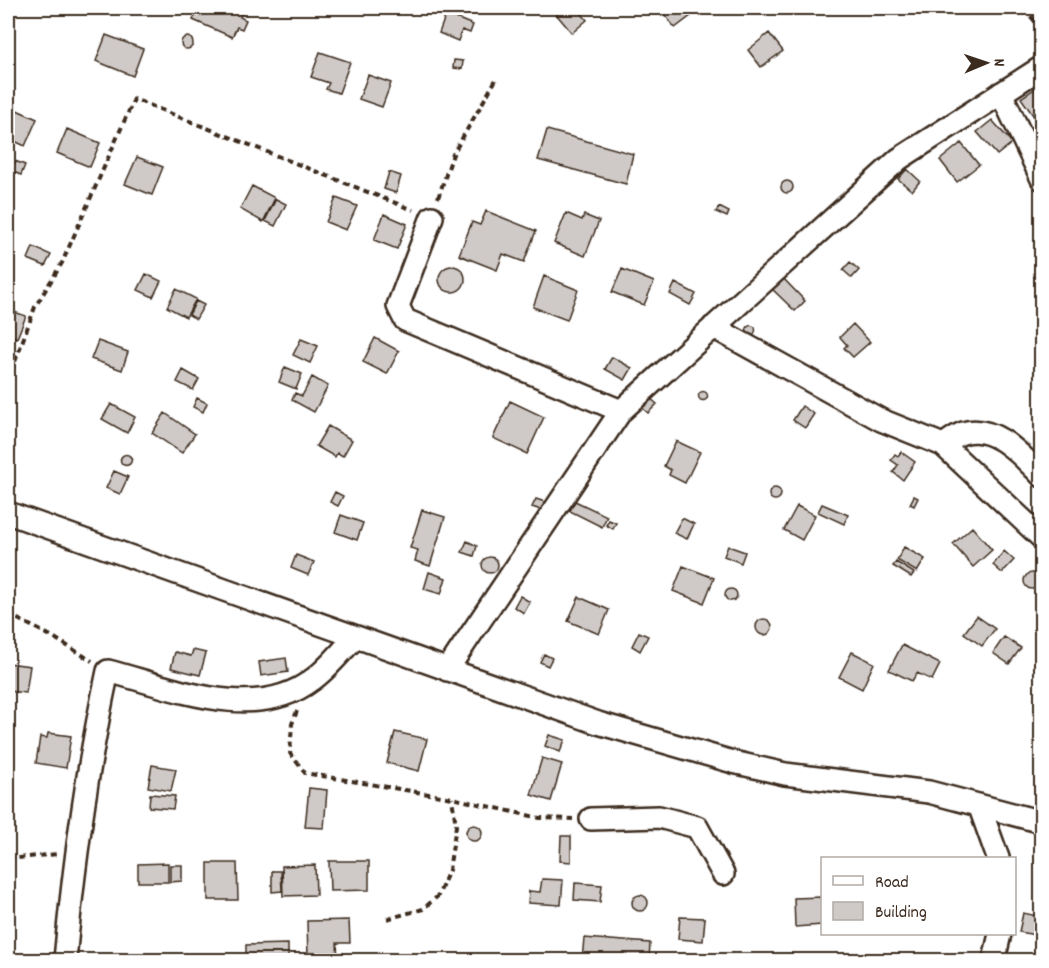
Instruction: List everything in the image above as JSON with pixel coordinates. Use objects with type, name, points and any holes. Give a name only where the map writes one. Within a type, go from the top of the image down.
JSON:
[{"type":"street","points":[[447,670],[621,411],[899,159],[1041,67]]},
{"type":"street","points":[[1001,93],[1041,179]]},
{"type":"street","points":[[432,218],[398,306],[405,320],[621,411]]},
{"type":"street","points":[[713,327],[881,420],[943,445],[1041,538]]},
{"type":"street","points":[[943,445],[963,433],[988,432],[1019,452],[1041,476]]},
{"type":"street","points":[[8,513],[598,723],[733,762],[785,774],[929,792],[1041,822]]},
{"type":"street","points":[[65,960],[76,852],[90,752],[108,671],[225,702],[271,699],[311,681],[355,638]]},
{"type":"street","points":[[979,805],[998,857]]},
{"type":"street","points":[[591,819],[659,817],[697,827],[723,874]]},
{"type":"street","points":[[994,960],[1000,935]]},
{"type":"path","points":[[1024,8],[1041,30]]},
{"type":"path","points":[[8,381],[34,307],[62,263],[134,99],[432,218],[453,154],[498,76]]},
{"type":"path","points":[[8,614],[53,637],[108,671]]},
{"type":"path","points":[[311,681],[292,724],[290,753],[305,773],[452,798],[540,818],[591,819]]},
{"type":"path","points":[[387,919],[423,909],[438,896],[449,870],[456,826],[452,798]]},
{"type":"path","points":[[8,858],[76,852]]},
{"type":"building","points":[[198,8],[229,8],[242,13],[240,17],[246,20],[242,29],[237,27],[232,37],[193,20]]},
{"type":"building","points":[[551,8],[580,8],[578,9],[587,20],[572,33]]},
{"type":"building","points":[[693,8],[696,12],[675,28],[661,10]]},
{"type":"building","points":[[446,14],[473,25],[470,33],[462,30],[458,41],[439,33]]},
{"type":"building","points":[[769,33],[783,51],[761,67],[748,50]]},
{"type":"building","points":[[106,35],[143,49],[133,76],[96,61]]},
{"type":"building","points":[[187,37],[193,43],[187,49],[181,43]]},
{"type":"building","points":[[320,52],[350,62],[339,93],[326,89],[329,83],[311,77]]},
{"type":"building","points":[[454,60],[463,61],[462,69],[453,68]]},
{"type":"building","points":[[368,75],[391,83],[382,107],[359,99]]},
{"type":"building","points":[[1042,84],[1042,128],[1021,98]]},
{"type":"building","points":[[8,106],[37,119],[25,146],[8,138]]},
{"type":"building","points":[[992,120],[1012,143],[997,155],[977,132]]},
{"type":"building","points":[[67,129],[100,143],[90,167],[57,153]]},
{"type":"building","points":[[547,130],[633,154],[626,184],[538,160]]},
{"type":"building","points":[[961,143],[979,165],[957,182],[940,160]]},
{"type":"building","points":[[137,157],[163,167],[152,195],[125,184]]},
{"type":"building","points":[[15,161],[25,165],[21,175],[11,171]]},
{"type":"building","points":[[907,169],[920,181],[912,191],[898,179]]},
{"type":"building","points":[[389,172],[401,176],[396,193],[384,189]]},
{"type":"building","points":[[787,181],[793,187],[787,193],[781,187]]},
{"type":"building","points":[[252,186],[275,198],[263,222],[240,209]]},
{"type":"building","points":[[336,198],[357,206],[346,230],[326,222]]},
{"type":"building","points":[[276,199],[286,204],[275,226],[265,221]]},
{"type":"building","points":[[719,207],[729,212],[727,217],[716,212]]},
{"type":"building","points":[[486,211],[536,231],[524,262],[503,254],[497,270],[459,255],[472,222],[480,225]]},
{"type":"building","points":[[566,213],[582,220],[584,215],[599,221],[585,256],[554,243]]},
{"type":"building","points":[[384,214],[407,224],[397,249],[374,240]]},
{"type":"building","points":[[33,247],[51,255],[45,266],[28,259]]},
{"type":"building","points":[[850,262],[859,270],[852,278],[843,270]]},
{"type":"building","points":[[452,266],[461,270],[465,279],[461,288],[452,292],[443,288],[439,279],[443,270]]},
{"type":"building","points":[[622,269],[654,282],[644,305],[612,292]]},
{"type":"building","points":[[146,274],[161,281],[153,297],[138,290]]},
{"type":"building","points":[[544,276],[578,290],[567,320],[533,307]]},
{"type":"building","points":[[782,277],[805,301],[795,311],[771,288]]},
{"type":"building","points":[[675,283],[696,294],[690,305],[670,294]]},
{"type":"building","points":[[176,289],[196,299],[186,317],[167,307]]},
{"type":"building","points":[[196,301],[204,305],[196,319],[189,315]]},
{"type":"building","points":[[8,310],[26,316],[17,338],[8,334]]},
{"type":"building","points":[[853,324],[870,342],[853,357],[844,348],[847,345],[840,337]]},
{"type":"building","points":[[751,325],[756,330],[751,335],[746,330]]},
{"type":"building","points":[[375,338],[399,351],[387,374],[363,362]]},
{"type":"building","points":[[301,339],[318,346],[310,363],[293,355]]},
{"type":"building","points":[[98,341],[128,352],[122,370],[91,359]]},
{"type":"building","points":[[612,357],[632,368],[625,380],[605,369]]},
{"type":"building","points":[[285,367],[302,374],[296,389],[279,382]]},
{"type":"building","points":[[183,370],[199,379],[193,390],[177,382]]},
{"type":"building","points":[[312,377],[328,386],[314,412],[292,400],[295,393],[302,396]]},
{"type":"building","points":[[703,391],[708,396],[703,401],[698,396]]},
{"type":"building","points":[[649,397],[657,404],[648,413],[640,406]]},
{"type":"building","points":[[197,398],[207,403],[203,412],[193,407]]},
{"type":"building","points":[[510,401],[544,417],[527,454],[493,438]]},
{"type":"building","points":[[111,404],[135,417],[127,433],[102,419]]},
{"type":"building","points":[[802,406],[814,414],[805,428],[793,420]]},
{"type":"building","points":[[165,413],[195,434],[182,453],[152,433]]},
{"type":"building","points":[[328,426],[352,440],[343,456],[337,453],[335,457],[316,446]]},
{"type":"building","points":[[676,441],[700,452],[685,483],[669,475],[671,470],[664,466]]},
{"type":"building","points":[[901,452],[915,462],[903,480],[893,472],[898,465],[891,460],[895,454],[898,456]]},
{"type":"building","points":[[126,455],[130,456],[130,464],[126,465],[122,464],[121,460],[122,456]]},
{"type":"building","points":[[114,471],[128,477],[120,494],[106,488]]},
{"type":"building","points":[[775,488],[781,494],[775,500],[769,494]]},
{"type":"building","points":[[335,492],[343,496],[338,506],[330,502]]},
{"type":"building","points":[[914,496],[918,498],[914,506],[910,504]]},
{"type":"building","points":[[536,499],[545,502],[541,510],[532,507]]},
{"type":"building","points":[[575,501],[607,516],[602,527],[570,511]]},
{"type":"building","points":[[822,504],[848,515],[844,524],[818,512]]},
{"type":"building","points":[[797,506],[815,515],[802,540],[784,530]]},
{"type":"building","points":[[422,510],[445,517],[430,566],[415,561],[418,550],[410,548]]},
{"type":"building","points":[[341,515],[363,523],[357,540],[335,532]]},
{"type":"building","points":[[682,518],[694,524],[687,539],[674,533]]},
{"type":"building","points":[[609,520],[616,523],[613,529],[606,525]]},
{"type":"building","points":[[972,527],[992,550],[973,567],[953,544]]},
{"type":"building","points":[[467,541],[477,546],[474,556],[462,552]]},
{"type":"building","points":[[728,546],[745,552],[741,563],[724,556]]},
{"type":"building","points":[[904,547],[925,559],[917,572],[897,560]]},
{"type":"building","points":[[1004,551],[1014,560],[1002,573],[993,565]]},
{"type":"building","points":[[296,555],[314,562],[308,575],[291,568]]},
{"type":"building","points":[[487,557],[493,557],[498,565],[496,571],[487,573],[482,568],[482,562]]},
{"type":"building","points":[[896,562],[914,573],[911,577],[893,566]]},
{"type":"building","points":[[683,566],[714,578],[704,603],[673,591]]},
{"type":"building","points":[[429,572],[446,578],[441,594],[424,589]]},
{"type":"building","points":[[1032,573],[1040,581],[1032,589],[1024,581]]},
{"type":"building","points":[[731,589],[737,595],[731,601],[725,595]]},
{"type":"building","points":[[520,596],[530,602],[524,613],[514,607]]},
{"type":"building","points":[[579,597],[609,610],[599,634],[568,621]]},
{"type":"building","points":[[977,616],[995,629],[982,646],[964,633]]},
{"type":"building","points":[[764,619],[772,627],[764,635],[756,627]]},
{"type":"building","points":[[639,632],[648,636],[640,651],[632,646]]},
{"type":"building","points":[[1004,637],[1021,648],[1009,664],[993,653]]},
{"type":"building","points":[[902,645],[940,664],[932,680],[917,673],[912,681],[889,670]]},
{"type":"building","points":[[193,650],[206,653],[200,675],[171,668],[175,652],[191,656]]},
{"type":"building","points":[[852,652],[874,663],[862,689],[839,677]]},
{"type":"building","points":[[544,654],[552,658],[548,666],[540,662]]},
{"type":"building","points":[[286,658],[288,672],[261,676],[259,662]]},
{"type":"building","points":[[8,663],[30,666],[26,693],[8,691]]},
{"type":"building","points":[[395,732],[427,739],[419,771],[387,763]]},
{"type":"building","points":[[48,733],[71,736],[66,768],[36,763],[40,737],[47,738]]},
{"type":"building","points":[[549,735],[565,740],[560,752],[545,746]]},
{"type":"building","points":[[542,758],[562,764],[551,801],[531,795]]},
{"type":"building","points":[[152,765],[176,769],[171,791],[148,787]]},
{"type":"building","points":[[309,788],[327,790],[324,828],[305,827]]},
{"type":"building","points":[[150,794],[175,796],[173,809],[149,807]]},
{"type":"building","points":[[471,825],[477,825],[482,833],[480,839],[471,841],[466,836],[466,830]]},
{"type":"building","points":[[561,836],[571,836],[571,862],[560,861]]},
{"type":"building","points":[[329,861],[369,861],[369,890],[330,891]]},
{"type":"building","points":[[168,863],[168,882],[138,882],[138,864]]},
{"type":"building","points":[[208,863],[237,863],[238,900],[208,900]]},
{"type":"building","points":[[170,865],[182,865],[182,881],[170,882]]},
{"type":"building","points":[[315,865],[316,895],[283,896],[282,866]]},
{"type":"building","points":[[272,871],[281,871],[282,891],[272,892]]},
{"type":"building","points":[[542,879],[563,880],[561,905],[528,903],[529,891],[540,892]]},
{"type":"building","points":[[575,883],[602,885],[600,902],[574,900]]},
{"type":"building","points":[[640,895],[648,903],[640,911],[632,903]]},
{"type":"building","points":[[821,897],[821,925],[795,927],[794,898]]},
{"type":"building","points":[[1023,913],[1042,917],[1041,936],[1019,932]]},
{"type":"building","points":[[680,917],[705,918],[703,941],[678,939]]},
{"type":"building","points":[[349,920],[350,943],[337,943],[338,959],[308,959],[307,921]]},
{"type":"building","points":[[584,938],[650,943],[649,960],[582,960]]},
{"type":"building","points":[[288,944],[288,960],[246,960],[246,945]]}]
